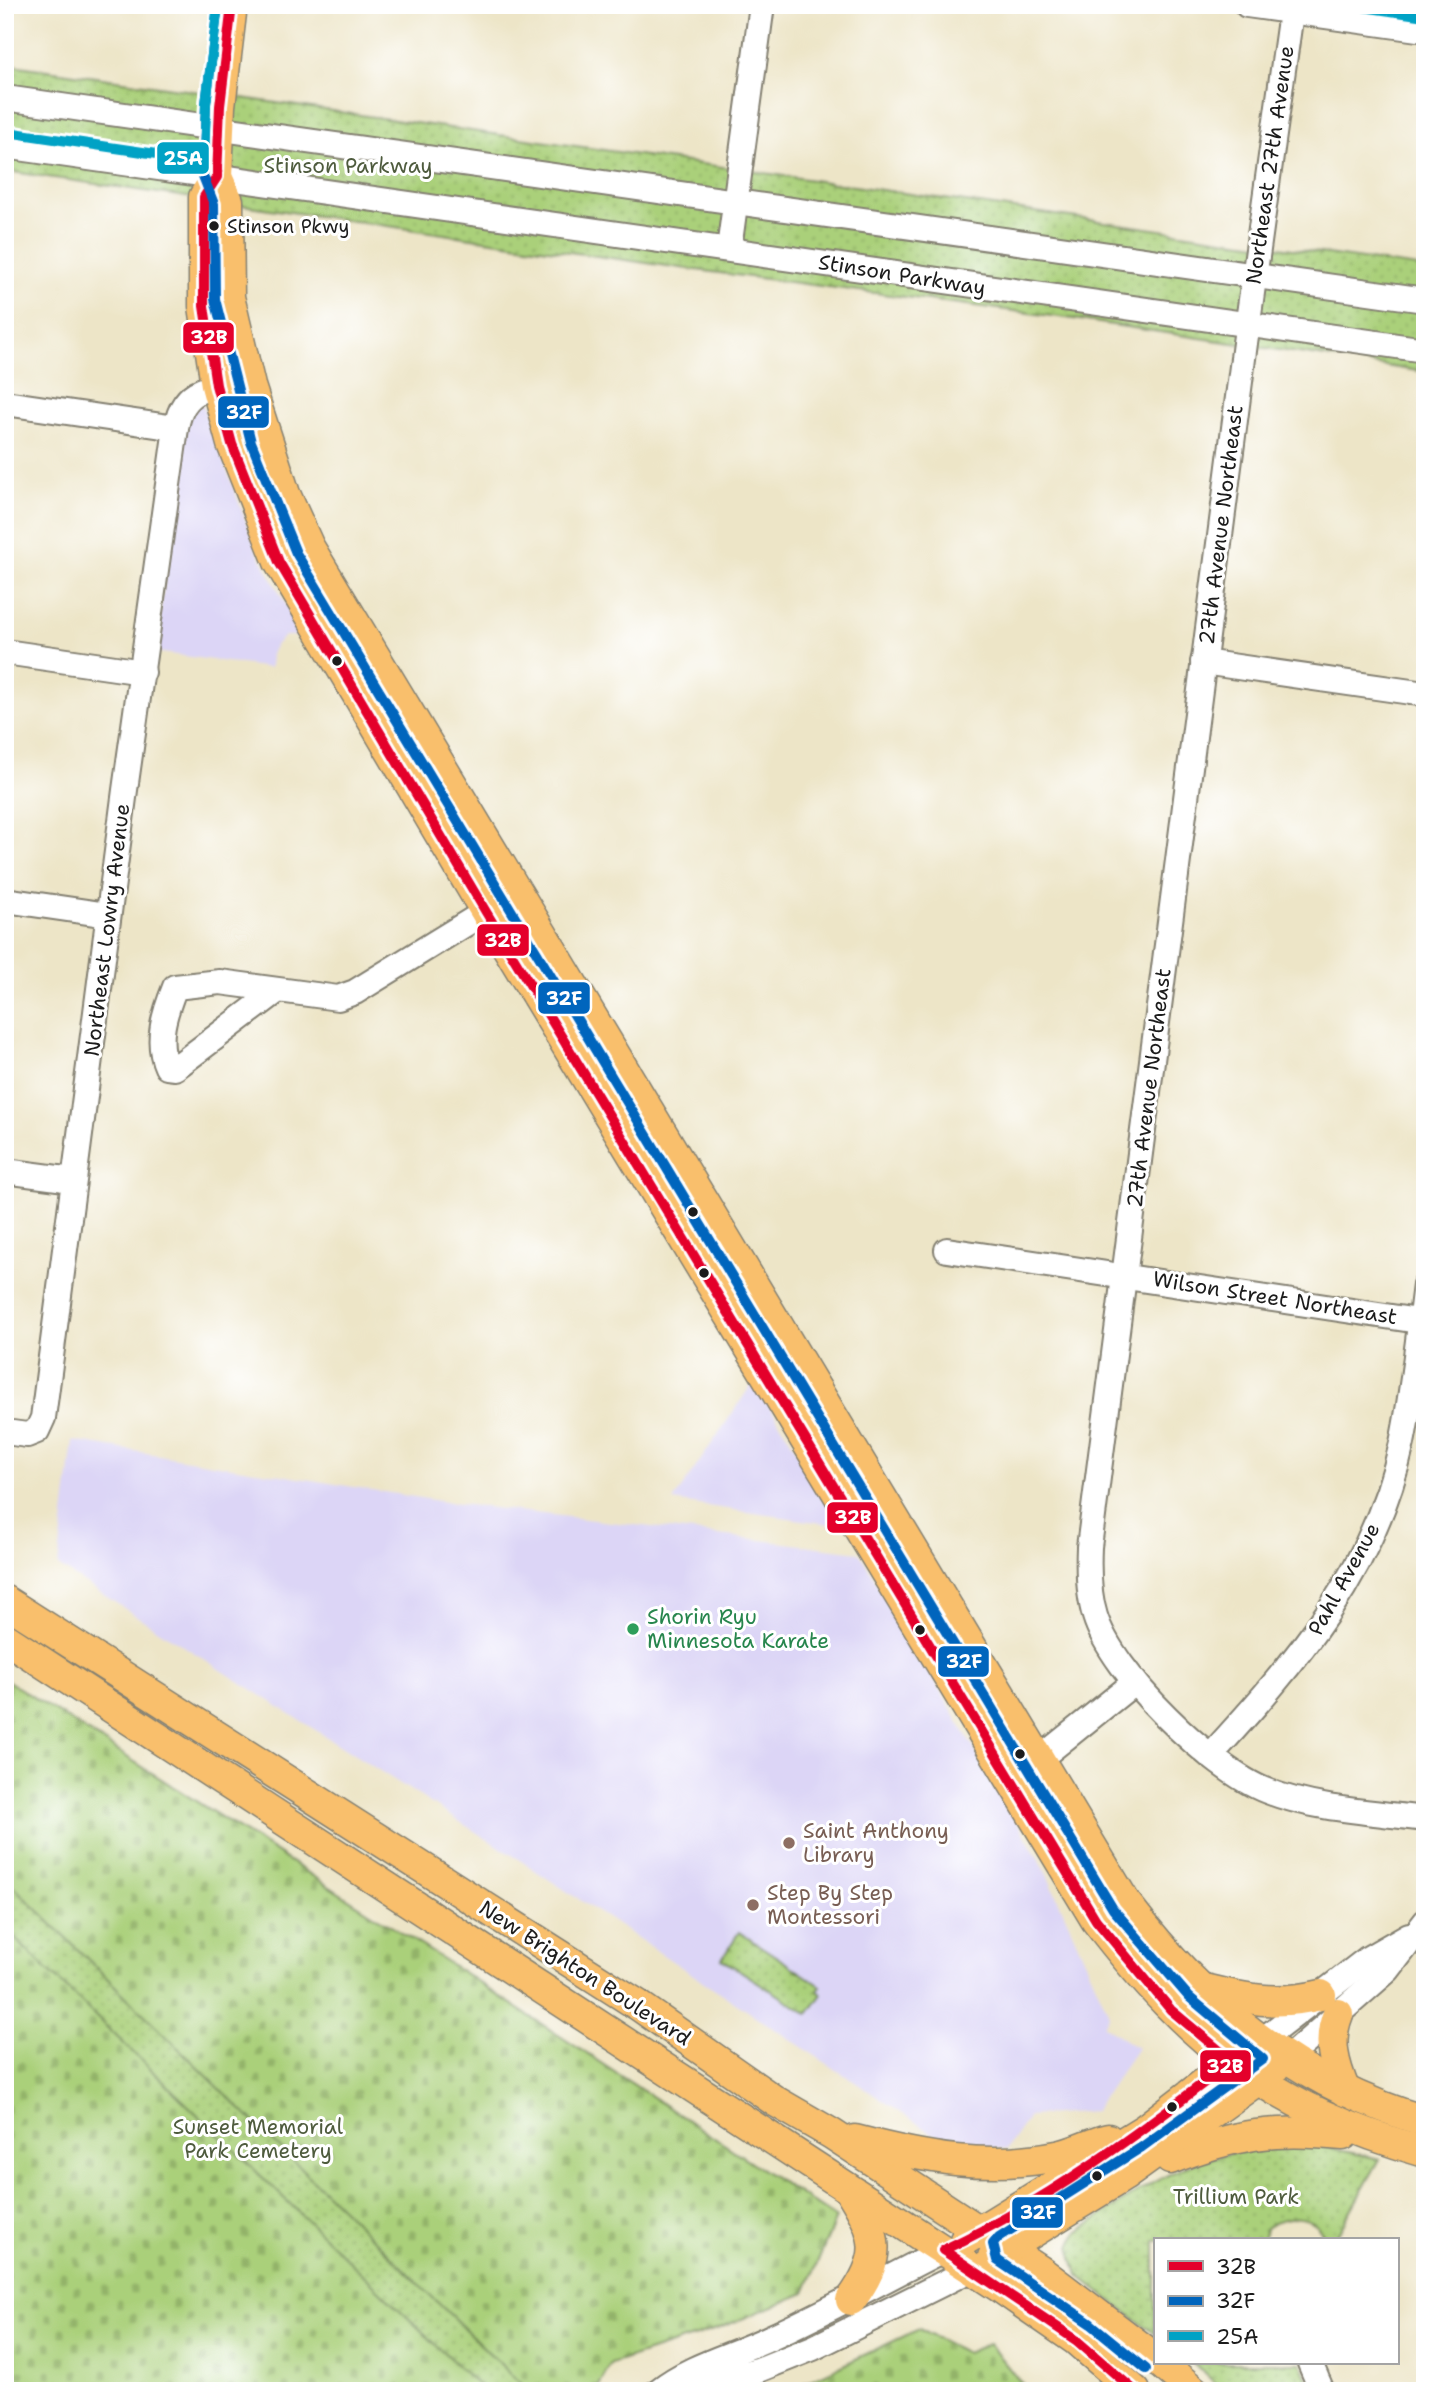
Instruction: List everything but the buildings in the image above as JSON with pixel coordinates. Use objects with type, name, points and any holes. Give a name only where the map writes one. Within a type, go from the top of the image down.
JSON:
[{"type":"main road","points":[[232,5],[216,177],[204,197],[204,306],[216,385],[243,473],[279,562],[486,912],[1096,1920],[1131,1966],[1171,2010],[1245,2071],[1321,2117],[1375,2138],[1425,2152]]},
{"type":"main road","points":[[216,177],[228,201],[229,297],[250,386],[285,494],[309,547],[1125,1902],[1195,1986],[1274,2050],[1345,2091],[1425,2121]]},
{"type":"main road","name":"New Brighton Boulevard","points":[[5,1601],[638,2005],[775,2101],[832,2134],[982,2232],[1099,2313],[1154,2357]]},
{"type":"main road","name":"New Brighton Boulevard","points":[[5,1638],[943,2250],[1076,2340],[1135,2391]]},
{"type":"main road","points":[[1195,1986],[1258,2002],[1299,2000],[1330,2004],[1331,2043],[1345,2091]]},
{"type":"main road","points":[[972,2270],[1125,2176],[1245,2071],[1274,2050]]},
{"type":"main road","points":[[943,2250],[982,2232],[1145,2129],[1245,2071]]},
{"type":"main road","points":[[832,2134],[942,2161],[1001,2164],[1061,2156],[1090,2143],[1145,2129]]},
{"type":"main road","points":[[1125,2176],[1211,2143],[1268,2131],[1375,2138]]},
{"type":"main road","points":[[849,2188],[867,2217],[876,2248],[871,2269],[850,2300]]},
{"type":"main road","points":[[1162,2364],[1194,2391]]},
{"type":"street","points":[[729,249],[762,5]]},
{"type":"street","points":[[1247,5],[1292,8],[1425,30]]},
{"type":"street","name":"Northeast 27th Avenue","points":[[1248,326],[1292,8]]},
{"type":"street","points":[[5,98],[1425,300]]},
{"type":"street","name":"Stinson Parkway","points":[[5,146],[1425,350]]},
{"type":"street","name":"27th Avenue Northeast","points":[[1248,326],[1089,1547],[1088,1582],[1095,1616],[1109,1648],[1135,1682],[1210,1756],[1234,1775],[1299,1802],[1425,1819]]},
{"type":"street","points":[[5,403],[177,418],[191,396],[216,385],[250,386]]},
{"type":"street","name":"Northeast Lowry Avenue","points":[[5,1432],[27,1435],[37,1431],[43,1418],[108,915],[144,672],[177,418]]},
{"type":"street","points":[[5,652],[144,672]]},
{"type":"street","points":[[1203,662],[1425,694]]},
{"type":"street","points":[[277,991],[175,1068],[167,1067],[161,1047],[164,1013],[175,986],[220,982],[338,998],[355,992],[516,893]]},
{"type":"street","points":[[5,900],[108,915]]},
{"type":"street","points":[[5,1171],[73,1181]]},
{"type":"street","name":"Wilson Street Northeast","points":[[947,1250],[1126,1274],[1422,1321]]},
{"type":"street","name":"Pahl Avenue","points":[[1210,1756],[1302,1653],[1334,1605],[1362,1554],[1384,1502],[1401,1445],[1422,1321],[1425,1285]]},
{"type":"street","points":[[1012,1781],[1135,1682]]},
{"type":"street","points":[[1274,2050],[1330,2004],[1388,1970],[1420,1926]]},
{"type":"street","points":[[657,2391],[681,2373],[751,2347],[850,2300],[943,2250]]},
{"type":"street","points":[[674,2391],[758,2370],[813,2348],[972,2270]]},
{"type":"street","points":[[1310,2364],[1322,2391]]},
{"type":"shaded area","points":[[201,401],[257,551],[303,636],[285,636],[276,644],[271,654],[270,668],[155,652],[186,421]]},
{"type":"shaded area","points":[[754,1381],[843,1526],[673,1501]]},
{"type":"shaded area","points":[[73,1441],[451,1503],[859,1552],[1044,1868],[1109,2014],[1103,2025],[1137,2048],[1094,2111],[1029,2116],[1007,2149],[953,2147],[512,1855],[58,1566]]},
{"type":"green space","name":"Stinson Parkway","points":[[5,64],[1425,268],[1425,372],[1060,317],[681,268],[5,171]]},
{"type":"green space","name":"Sunset Memorial Park Cemetery","points":[[5,1679],[455,1967],[836,2218],[805,2293],[717,2329],[611,2364],[596,2391],[5,2391]]},
{"type":"green space","points":[[5,1878],[528,2391],[484,2391],[5,1929]]},
{"type":"green space","points":[[739,1932],[821,1986],[818,1991],[822,1994],[808,2014],[722,1959]]},
{"type":"green space","name":"Trillium Park","points":[[1321,2146],[1380,2159],[1335,2238],[1325,2238],[1315,2224],[1308,2220],[1292,2218],[1283,2219],[1266,2228],[1264,2238],[1154,2238],[1154,2333],[1078,2275],[1070,2246],[1076,2233],[1133,2195],[1193,2164],[1224,2155],[1272,2148]]},
{"type":"green space","points":[[919,2329],[966,2353],[989,2344],[1028,2391],[788,2391]]},
{"type":"green space","points":[[1194,2364],[1301,2364],[1313,2391],[1224,2391]]},
{"type":"transit line","name":"32F","points":[[218,5],[206,104],[203,176],[214,204],[215,299],[251,442],[296,553],[1113,1909],[1189,1997],[1263,2059],[1142,2147],[999,2237],[993,2244],[997,2260],[1091,2324],[1146,2369]]},
{"type":"transit line","name":"25A","points":[[7,132],[204,161],[206,104],[218,5]]},
{"type":"transit line","name":"32B","points":[[232,5],[220,106],[217,177],[204,197],[204,306],[216,385],[232,444],[279,562],[486,912],[1096,1920],[1171,2010],[1232,2061],[1093,2164],[1019,2210],[943,2250]]},
{"type":"transit line","name":"25A","points":[[1349,5],[1425,16]]},
{"type":"transit line","name":"32B","points":[[943,2250],[1076,2340],[1135,2391]]},
{"type":"place","name":"Stinson Pkwy","points":[[214,226]]},
{"type":"place","name":"Shorin Ryu Minnesota Karate","points":[[633,1629]]},
{"type":"place","name":"Saint Anthony Library","points":[[789,1843]]},
{"type":"place","name":"Step By Step Montessori","points":[[753,1905]]}]
